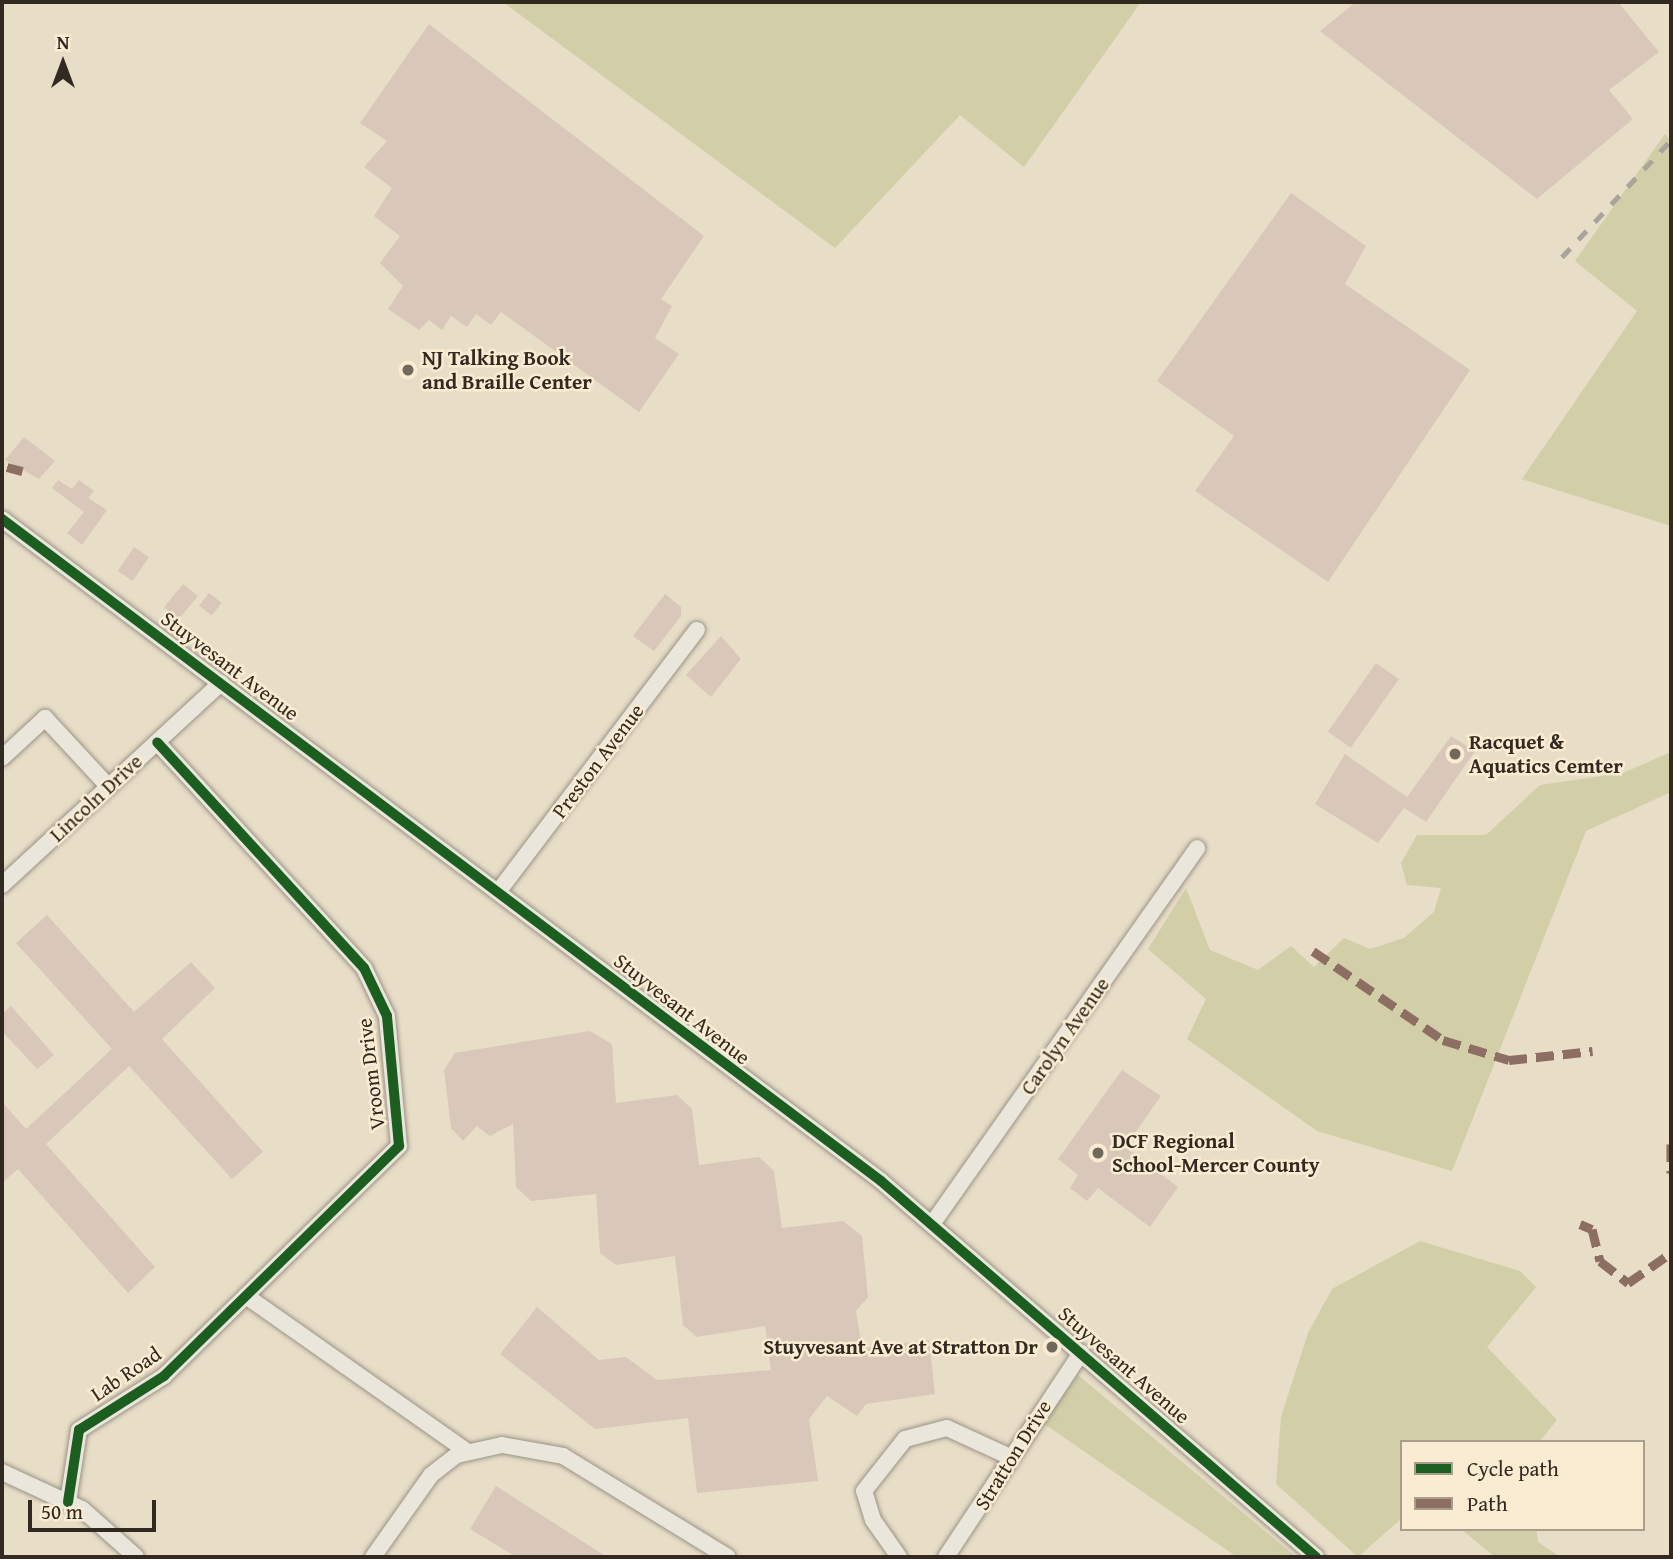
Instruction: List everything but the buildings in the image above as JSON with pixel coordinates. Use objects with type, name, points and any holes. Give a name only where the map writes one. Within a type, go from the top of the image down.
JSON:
[{"type":"street","name":"Stuyvesant Avenue","points":[[2,519],[498,892],[932,1224],[1316,1557]]},
{"type":"street","name":"Preston Avenue","points":[[498,892],[697,630]]},
{"type":"street","name":"Lincoln Drive","points":[[2,885],[221,684]]},
{"type":"street","points":[[2,758],[45,718],[108,787]]},
{"type":"street","name":"Vroom Drive","points":[[157,742],[365,968],[387,1016],[399,1146],[246,1296]]},
{"type":"street","name":"Carolyn Avenue","points":[[932,1224],[1197,848]]},
{"type":"street","points":[[246,1296],[468,1452]]},
{"type":"street","name":"Lab Road","points":[[68,1502],[79,1430],[164,1376],[246,1296]]},
{"type":"street","name":"Stratton Drive","points":[[946,1557],[1081,1353]]},
{"type":"street","points":[[899,1557],[873,1520],[864,1491],[905,1438],[947,1428],[1010,1457]]},
{"type":"street","points":[[373,1557],[431,1475],[468,1452],[502,1445],[563,1457],[728,1557]]},
{"type":"street","points":[[2,1472],[68,1502],[136,1557]]},
{"type":"shaded area","points":[[503,2],[1141,2],[1024,167],[960,115],[835,248]]},
{"type":"shaded area","points":[[1665,134],[1671,141],[1671,526],[1522,479],[1637,311],[1575,261]]},
{"type":"shaded area","points":[[1671,752],[1671,792],[1586,831],[1452,1171],[1317,1131],[1187,1039],[1206,999],[1148,949],[1186,888],[1210,950],[1258,970],[1291,946],[1314,967],[1344,938],[1370,949],[1404,938],[1434,912],[1441,888],[1407,885],[1401,863],[1417,835],[1486,835],[1540,785],[1623,773]]},
{"type":"shaded area","points":[[1420,1241],[1520,1271],[1536,1287],[1487,1347],[1557,1420],[1541,1440],[1400,1440],[1400,1520],[1358,1557],[1276,1484],[1281,1417],[1308,1333],[1332,1289]]},
{"type":"shaded area","points":[[1078,1375],[1296,1557],[1237,1557],[1043,1423]]},
{"type":"shaded area","points":[[1463,1531],[1536,1531],[1538,1542],[1560,1557],[1495,1557]]},
{"type":"railway","points":[[1562,257],[1671,140]]},
{"type":"marked path","points":[[7,467],[22,471]]},
{"type":"marked path","points":[[1313,951],[1443,1040],[1509,1060],[1593,1051]]},
{"type":"marked path","points":[[1671,1144],[1671,1173]]},
{"type":"marked path","points":[[1580,1224],[1592,1229],[1600,1261],[1628,1283],[1671,1253]]},
{"type":"cycle path","points":[[2,519],[881,1181],[1316,1557]]},
{"type":"cycle path","points":[[68,1502],[79,1430],[164,1376],[399,1146],[387,1016],[364,968],[157,742]]},
{"type":"place","name":"NJ Talking Book and Braille Center","points":[[408,370]]},
{"type":"place","name":"Racquet & Aquatics Cemter","points":[[1455,754]]},
{"type":"place","name":"DCF Regional School-Mercer County","points":[[1098,1153]]},
{"type":"place","name":"Stuyvesant Ave at Stratton Dr","points":[[1052,1347]]}]
